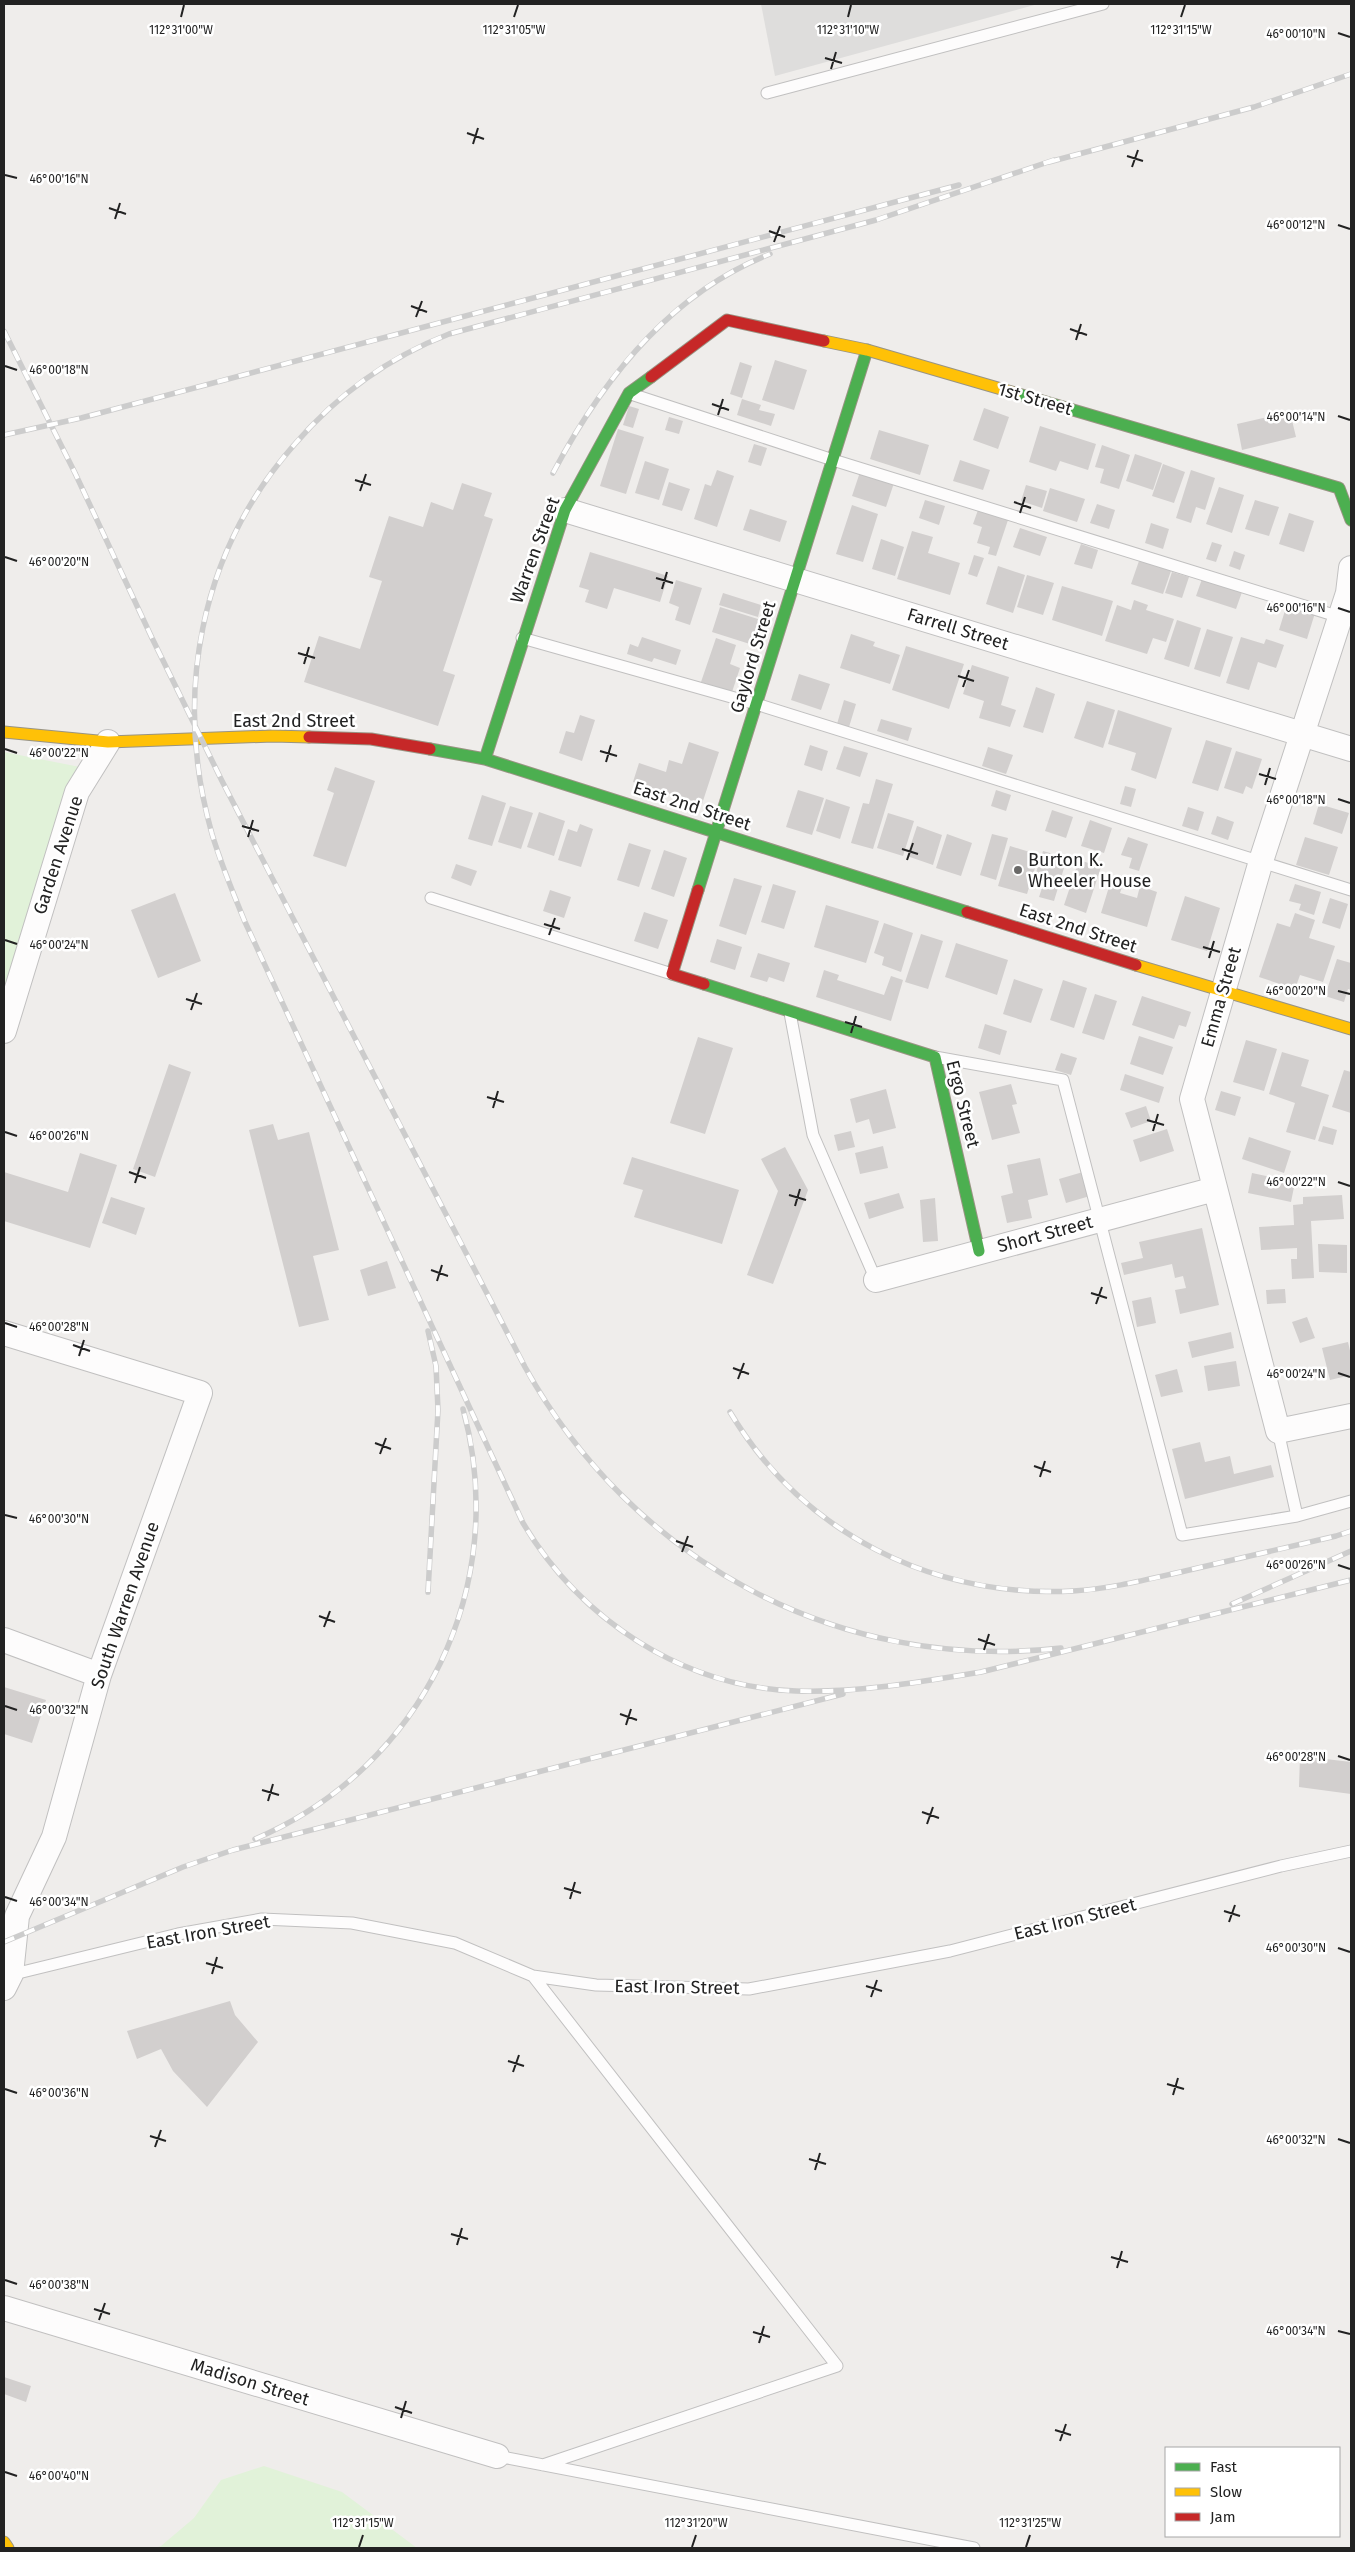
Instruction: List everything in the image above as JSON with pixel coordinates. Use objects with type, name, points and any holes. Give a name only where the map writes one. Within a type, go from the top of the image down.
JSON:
[{"type":"street","name":"1st Street","points":[[727,320],[867,350],[1339,488],[1351,520]]},
{"type":"street","name":"Warren Street","points":[[485,759],[522,638],[566,510],[629,393],[727,320]]},
{"type":"street","name":"Gaylord Street","points":[[672,974],[867,350]]},
{"type":"street","name":"Farrell Street","points":[[566,510],[1351,749]]},
{"type":"street","name":"Emma Street","points":[[1278,1431],[1192,1099],[1221,992],[1261,861],[1340,617],[1350,594],[1351,568]]},
{"type":"street","name":"East 2nd Street","points":[[4,732],[108,742],[323,736],[371,738],[485,759],[1221,992],[1351,1029]]},
{"type":"street","name":"Garden Avenue","points":[[4,1030],[77,792],[108,742]]},
{"type":"street","name":"Ergo Street","points":[[672,974],[935,1057],[979,1251]]},
{"type":"street","name":"Short Street","points":[[876,1280],[1215,1189]]},
{"type":"street","name":"South Warren Avenue","points":[[4,1333],[200,1393],[99,1675],[54,1836],[10,1914],[6,1980]]},
{"type":"street","points":[[1278,1431],[1351,1416]]},
{"type":"street","points":[[4,1640],[99,1675]]},
{"type":"street","name":"Madison Street","points":[[4,2308],[496,2456]]},
{"type":"street","points":[[4,2542],[8,2548]]},
{"type":"lane","points":[[767,93],[1103,4]]},
{"type":"lane","points":[[629,393],[833,460],[1340,617]]},
{"type":"lane","points":[[522,638],[756,704],[1351,890]]},
{"type":"lane","points":[[431,898],[672,974]]},
{"type":"lane","points":[[790,1011],[813,1135],[876,1280]]},
{"type":"lane","points":[[935,1057],[1063,1080],[1182,1535],[1297,1516],[1351,1501]]},
{"type":"lane","points":[[1278,1431],[1297,1516]]},
{"type":"lane","name":"East Iron Street","points":[[6,1980],[178,1934],[262,1919],[352,1922],[455,1943],[533,1976],[596,1985],[749,1989],[950,1951],[1281,1866],[1351,1852]]},
{"type":"lane","points":[[533,1976],[837,2366],[544,2465]]},
{"type":"lane","points":[[496,2456],[974,2548]]},
{"type":"shaded area","points":[[761,4],[1038,4],[775,76]]},
{"type":"green space","points":[[4,752],[85,768],[4,1028]]},
{"type":"green space","points":[[264,2466],[342,2492],[417,2548],[155,2548],[161,2546],[194,2518],[221,2480]]},
{"type":"building","points":[[775,360],[807,370],[794,410],[762,400]]},
{"type":"building","points":[[740,362],[752,366],[742,398],[730,394]]},
{"type":"building","points":[[742,399],[761,405],[759,410],[775,414],[771,426],[737,415]]},
{"type":"building","points":[[629,406],[639,409],[633,428],[623,425]]},
{"type":"building","points":[[984,408],[1009,417],[998,449],[973,440]]},
{"type":"building","points":[[1290,412],[1296,437],[1242,450],[1237,424]]},
{"type":"building","points":[[669,417],[683,421],[679,434],[665,430]]},
{"type":"building","points":[[1040,426],[1096,444],[1088,470],[1060,461],[1056,471],[1029,462]]},
{"type":"building","points":[[618,429],[644,437],[626,494],[600,486]]},
{"type":"building","points":[[879,430],[929,445],[920,475],[870,459]]},
{"type":"building","points":[[754,444],[767,448],[761,466],[748,462]]},
{"type":"building","points":[[1102,445],[1130,455],[1119,489],[1100,483],[1104,469],[1095,467]]},
{"type":"building","points":[[1135,454],[1162,463],[1153,490],[1126,481]]},
{"type":"building","points":[[960,460],[990,470],[983,490],[953,481]]},
{"type":"building","points":[[645,461],[669,469],[659,500],[635,493]]},
{"type":"building","points":[[1163,464],[1185,472],[1174,503],[1152,496]]},
{"type":"building","points":[[717,470],[734,476],[717,527],[694,519],[705,484],[711,486]]},
{"type":"building","points":[[1191,470],[1215,478],[1205,510],[1196,507],[1191,523],[1176,518]]},
{"type":"building","points":[[860,472],[894,483],[886,507],[852,496]]},
{"type":"building","points":[[669,482],[690,489],[682,511],[662,505]]},
{"type":"building","points":[[462,483],[492,493],[484,516],[493,519],[443,671],[455,675],[438,726],[304,682],[319,636],[360,649],[382,581],[369,577],[389,516],[423,527],[431,502],[453,510]]},
{"type":"building","points":[[1026,485],[1047,491],[1042,508],[1021,501]]},
{"type":"building","points":[[1219,487],[1244,495],[1232,533],[1206,524]]},
{"type":"building","points":[[1050,488],[1085,499],[1077,522],[1043,511]]},
{"type":"building","points":[[925,500],[945,506],[939,525],[919,518]]},
{"type":"building","points":[[1255,500],[1279,507],[1269,536],[1245,529]]},
{"type":"building","points":[[1097,504],[1115,510],[1109,529],[1090,523]]},
{"type":"building","points":[[852,505],[878,514],[863,562],[836,554]]},
{"type":"building","points":[[750,509],[787,521],[780,542],[743,530]]},
{"type":"building","points":[[978,510],[1008,520],[996,556],[988,554],[990,547],[977,543],[982,527],[973,524]]},
{"type":"building","points":[[1289,513],[1314,521],[1304,552],[1279,544]]},
{"type":"building","points":[[1151,523],[1169,529],[1163,549],[1145,543]]},
{"type":"building","points":[[1020,528],[1047,537],[1040,556],[1013,547]]},
{"type":"building","points":[[912,531],[933,537],[928,553],[960,563],[950,595],[897,579]]},
{"type":"building","points":[[881,539],[904,547],[895,576],[872,569]]},
{"type":"building","points":[[1212,542],[1222,545],[1216,562],[1206,559]]},
{"type":"building","points":[[1081,544],[1098,550],[1092,569],[1074,564]]},
{"type":"building","points":[[1234,551],[1245,555],[1240,570],[1229,566]]},
{"type":"building","points":[[590,552],[668,576],[660,602],[614,588],[607,609],[585,602],[589,590],[579,587]]},
{"type":"building","points":[[974,555],[984,558],[977,577],[968,574]]},
{"type":"building","points":[[1140,558],[1172,568],[1163,594],[1131,584]]},
{"type":"building","points":[[998,566],[1025,575],[1013,613],[986,604]]},
{"type":"building","points":[[1172,572],[1189,577],[1182,598],[1165,593]]},
{"type":"building","points":[[1027,575],[1054,583],[1043,615],[1017,607]]},
{"type":"building","points":[[1202,579],[1242,592],[1236,609],[1196,596]]},
{"type":"building","points":[[676,580],[702,588],[690,625],[675,620],[679,607],[669,603]]},
{"type":"building","points":[[1062,586],[1113,601],[1102,636],[1052,620]]},
{"type":"building","points":[[723,593],[761,605],[758,617],[719,605]]},
{"type":"building","points":[[1134,600],[1148,605],[1146,610],[1174,619],[1166,642],[1153,638],[1147,654],[1105,641],[1117,605],[1131,610]]},
{"type":"building","points":[[1287,604],[1315,613],[1307,639],[1279,630]]},
{"type":"building","points":[[720,607],[761,620],[753,645],[712,632]]},
{"type":"building","points":[[1177,620],[1201,628],[1189,667],[1164,659]]},
{"type":"building","points":[[1207,629],[1233,637],[1220,677],[1194,669]]},
{"type":"building","points":[[851,634],[875,642],[873,646],[900,655],[890,684],[840,668]]},
{"type":"building","points":[[642,637],[681,650],[676,665],[654,658],[652,662],[627,654],[630,644],[638,647]]},
{"type":"building","points":[[1241,637],[1264,644],[1266,639],[1284,645],[1276,668],[1258,662],[1249,690],[1226,683]]},
{"type":"building","points":[[716,638],[736,645],[730,664],[740,668],[732,692],[701,682]]},
{"type":"building","points":[[906,646],[964,664],[949,709],[892,690]]},
{"type":"building","points":[[972,665],[1009,677],[1001,705],[1016,710],[1010,727],[979,718],[984,701],[963,694]]},
{"type":"building","points":[[799,674],[830,684],[821,710],[791,700]]},
{"type":"building","points":[[1036,687],[1055,694],[1043,733],[1023,727]]},
{"type":"building","points":[[844,700],[856,704],[849,727],[837,724]]},
{"type":"building","points":[[1087,701],[1115,710],[1103,748],[1074,738]]},
{"type":"building","points":[[1118,710],[1172,728],[1156,779],[1131,770],[1136,753],[1108,744]]},
{"type":"building","points":[[580,715],[595,720],[582,761],[559,753],[566,731],[574,733]]},
{"type":"building","points":[[881,719],[912,728],[908,741],[877,731]]},
{"type":"building","points":[[1206,740],[1232,748],[1218,791],[1192,783]]},
{"type":"building","points":[[689,742],[719,752],[702,804],[633,782],[639,763],[666,772],[669,760],[682,764]]},
{"type":"building","points":[[810,745],[828,751],[822,771],[804,765]]},
{"type":"building","points":[[844,746],[868,753],[860,777],[836,769]]},
{"type":"building","points":[[988,747],[1013,755],[1006,774],[982,766]]},
{"type":"building","points":[[1236,751],[1262,759],[1252,789],[1246,786],[1243,794],[1224,788]]},
{"type":"building","points":[[335,767],[375,781],[346,867],[313,856],[334,793],[327,790]]},
{"type":"building","points":[[876,779],[893,784],[873,849],[851,843],[863,803],[869,804]]},
{"type":"building","points":[[1125,786],[1136,789],[1131,807],[1120,804]]},
{"type":"building","points":[[798,790],[824,798],[812,835],[786,827]]},
{"type":"building","points":[[996,790],[1011,795],[1006,811],[991,806]]},
{"type":"building","points":[[482,795],[506,803],[492,846],[468,839]]},
{"type":"building","points":[[826,799],[850,807],[840,839],[816,831]]},
{"type":"building","points":[[1319,804],[1349,813],[1342,834],[1313,824]]},
{"type":"building","points":[[510,806],[533,813],[521,849],[498,842]]},
{"type":"building","points":[[1188,807],[1204,812],[1198,831],[1182,826]]},
{"type":"building","points":[[1052,810],[1073,817],[1066,838],[1045,831]]},
{"type":"building","points":[[539,812],[565,821],[554,856],[527,847]]},
{"type":"building","points":[[888,813],[914,821],[903,856],[877,848]]},
{"type":"building","points":[[1217,816],[1234,822],[1228,840],[1211,834]]},
{"type":"building","points":[[1090,820],[1112,828],[1104,853],[1081,846]]},
{"type":"building","points":[[580,824],[593,829],[581,867],[558,860],[568,829],[577,832]]},
{"type":"building","points":[[917,826],[942,835],[933,865],[907,856]]},
{"type":"building","points":[[947,834],[972,843],[961,876],[936,868]]},
{"type":"building","points":[[992,834],[1008,838],[996,880],[980,875]]},
{"type":"building","points":[[1128,837],[1148,844],[1139,871],[1129,868],[1132,858],[1121,855]]},
{"type":"building","points":[[1305,837],[1338,847],[1329,875],[1296,865]]},
{"type":"building","points":[[629,843],[651,850],[639,887],[617,880]]},
{"type":"building","name":"Burton K. Wheeler House","points":[[1010,846],[1039,855],[1027,894],[998,886]]},
{"type":"building","points":[[664,850],[687,858],[674,897],[651,889]]},
{"type":"building","points":[[1043,851],[1067,858],[1054,901],[1039,897],[1043,885],[1033,882]]},
{"type":"building","points":[[1079,860],[1101,867],[1086,913],[1064,905]]},
{"type":"building","points":[[456,864],[477,871],[471,886],[451,878]]},
{"type":"building","points":[[1112,877],[1124,881],[1120,893],[1137,898],[1140,886],[1157,892],[1147,927],[1101,913]]},
{"type":"building","points":[[734,878],[762,886],[746,935],[719,926]]},
{"type":"building","points":[[773,884],[796,891],[784,929],[761,922]]},
{"type":"building","points":[[1295,884],[1321,892],[1314,915],[1299,910],[1301,904],[1289,901]]},
{"type":"building","points":[[550,890],[571,897],[564,918],[543,911]]},
{"type":"building","points":[[175,893],[201,961],[158,978],[131,910]]},
{"type":"building","points":[[1185,896],[1220,908],[1207,951],[1171,940]]},
{"type":"building","points":[[1330,898],[1348,904],[1340,929],[1322,923]]},
{"type":"building","points":[[826,905],[879,921],[866,963],[814,947]]},
{"type":"building","points":[[644,912],[668,920],[658,949],[634,941]]},
{"type":"building","points":[[1295,913],[1315,920],[1309,938],[1335,946],[1323,982],[1300,975],[1295,989],[1259,977],[1277,923],[1290,927]]},
{"type":"building","points":[[884,923],[913,933],[901,972],[882,965],[884,957],[874,953]]},
{"type":"building","points":[[921,934],[943,941],[928,989],[905,982]]},
{"type":"building","points":[[717,939],[742,947],[735,970],[710,962]]},
{"type":"building","points":[[956,943],[1008,960],[997,995],[945,977]]},
{"type":"building","points":[[758,953],[790,963],[784,982],[769,977],[767,982],[750,977]]},
{"type":"building","points":[[1337,959],[1351,963],[1351,990],[1348,989],[1344,1002],[1325,996]]},
{"type":"building","points":[[824,970],[839,975],[837,980],[884,995],[891,976],[903,980],[891,1021],[816,997]]},
{"type":"building","points":[[1014,979],[1043,989],[1031,1023],[1003,1014]]},
{"type":"building","points":[[1063,980],[1087,988],[1074,1028],[1050,1020]]},
{"type":"building","points":[[1095,994],[1117,1001],[1104,1040],[1082,1033]]},
{"type":"building","points":[[1142,996],[1191,1012],[1186,1027],[1179,1025],[1174,1039],[1132,1025]]},
{"type":"building","points":[[985,1024],[1007,1031],[1000,1055],[978,1048]]},
{"type":"building","points":[[1139,1036],[1173,1047],[1163,1075],[1130,1064]]},
{"type":"building","points":[[698,1037],[733,1048],[705,1134],[670,1123]]},
{"type":"building","points":[[1246,1040],[1277,1049],[1264,1091],[1233,1082]]},
{"type":"building","points":[[1282,1052],[1309,1060],[1301,1086],[1329,1095],[1315,1140],[1286,1132],[1295,1103],[1269,1094]]},
{"type":"building","points":[[1061,1053],[1077,1058],[1071,1075],[1055,1070]]},
{"type":"building","points":[[169,1064],[191,1072],[155,1177],[133,1169]]},
{"type":"building","points":[[1344,1070],[1351,1072],[1351,1113],[1332,1107]]},
{"type":"building","points":[[1125,1074],[1164,1087],[1159,1103],[1120,1090]]},
{"type":"building","points":[[1011,1084],[1017,1104],[1012,1105],[1020,1133],[992,1140],[979,1092]]},
{"type":"building","points":[[886,1089],[896,1128],[873,1134],[869,1119],[856,1123],[850,1099]]},
{"type":"building","points":[[1221,1091],[1241,1097],[1235,1116],[1215,1110]]},
{"type":"building","points":[[1146,1106],[1151,1121],[1131,1128],[1125,1113]]},
{"type":"building","points":[[273,1124],[278,1140],[309,1132],[339,1250],[313,1256],[329,1320],[299,1327],[249,1130]]},
{"type":"building","points":[[1323,1126],[1337,1130],[1333,1145],[1318,1141]]},
{"type":"building","points":[[1167,1129],[1174,1151],[1140,1162],[1133,1140]]},
{"type":"building","points":[[851,1131],[855,1147],[838,1151],[834,1135]]},
{"type":"building","points":[[1249,1137],[1291,1151],[1284,1173],[1242,1159]]},
{"type":"building","points":[[883,1146],[888,1168],[860,1174],[855,1153]]},
{"type":"building","points":[[785,1147],[808,1190],[773,1284],[747,1275],[778,1191],[761,1159]]},
{"type":"building","points":[[80,1153],[117,1165],[90,1248],[4,1221],[4,1172],[68,1192]]},
{"type":"building","points":[[632,1157],[739,1190],[722,1244],[634,1217],[643,1190],[623,1184]]},
{"type":"building","points":[[1040,1158],[1048,1195],[1028,1200],[1032,1218],[1007,1223],[1001,1196],[1013,1193],[1007,1165]]},
{"type":"building","points":[[1083,1172],[1090,1196],[1066,1203],[1059,1179]]},
{"type":"building","points":[[1252,1173],[1295,1182],[1291,1202],[1248,1193]]},
{"type":"building","points":[[899,1193],[904,1208],[869,1219],[864,1203]]},
{"type":"building","points":[[1342,1195],[1344,1219],[1311,1221],[1314,1278],[1292,1279],[1291,1259],[1297,1259],[1297,1248],[1261,1250],[1259,1227],[1294,1225],[1293,1205],[1303,1204],[1303,1197]]},
{"type":"building","points":[[111,1197],[145,1208],[136,1235],[102,1223]]},
{"type":"building","points":[[935,1198],[938,1241],[923,1242],[920,1200]]},
{"type":"building","points":[[1202,1228],[1219,1305],[1180,1314],[1175,1290],[1186,1288],[1183,1276],[1175,1278],[1172,1264],[1124,1275],[1121,1263],[1143,1258],[1139,1242]]},
{"type":"building","points":[[1318,1244],[1347,1245],[1347,1273],[1319,1272]]},
{"type":"building","points":[[387,1261],[396,1288],[368,1296],[360,1270]]},
{"type":"building","points":[[1285,1289],[1286,1303],[1267,1304],[1266,1290]]},
{"type":"building","points":[[1151,1297],[1156,1323],[1137,1327],[1132,1301]]},
{"type":"building","points":[[1307,1317],[1315,1338],[1300,1343],[1292,1322]]},
{"type":"building","points":[[1231,1332],[1234,1348],[1192,1358],[1188,1342]]},
{"type":"building","points":[[1348,1342],[1351,1355],[1351,1375],[1330,1380],[1322,1348]]},
{"type":"building","points":[[1236,1361],[1240,1386],[1208,1391],[1204,1366]]},
{"type":"building","points":[[1177,1369],[1183,1392],[1161,1397],[1155,1375]]},
{"type":"building","points":[[1200,1442],[1205,1462],[1230,1456],[1234,1474],[1271,1465],[1274,1477],[1185,1499],[1172,1449]]},
{"type":"building","points":[[4,1687],[46,1700],[32,1743],[4,1734]]},
{"type":"building","points":[[1300,1756],[1351,1762],[1351,1794],[1299,1787]]},
{"type":"building","points":[[230,2001],[235,2015],[258,2042],[207,2107],[173,2071],[161,2049],[137,2059],[127,2031]]},
{"type":"building","points":[[4,2377],[31,2386],[26,2402],[4,2394]]},
{"type":"railway","points":[[1049,162],[1254,107],[1351,74]]},
{"type":"railway","points":[[1054,160],[876,220],[449,334],[405,354],[364,380],[310,427],[262,487],[236,532],[216,579],[203,628],[196,679],[195,730],[200,782],[212,834],[245,922],[523,1523],[546,1558],[574,1589],[604,1617],[638,1641],[675,1661],[713,1677],[754,1687],[796,1691],[866,1689],[981,1672],[1351,1580]]},
{"type":"railway","points":[[4,435],[81,418],[959,185]]},
{"type":"railway","points":[[553,473],[572,438],[594,405],[642,343],[670,316],[701,292],[734,271],[770,254]]},
{"type":"railway","points":[[4,331],[75,473],[152,638],[222,781],[525,1367],[570,1436],[623,1496],[683,1548],[750,1590],[822,1621],[899,1642],[979,1651],[1061,1648]]},
{"type":"railway","points":[[428,1331],[436,1366],[438,1410],[428,1592]]},
{"type":"railway","points":[[255,1839],[314,1807],[366,1766],[408,1718],[440,1663],[463,1603],[475,1540],[475,1475],[463,1409]]},
{"type":"railway","points":[[730,1412],[760,1455],[795,1492],[834,1524],[876,1550],[922,1570],[971,1583],[1021,1590],[1073,1591],[1101,1588],[1185,1571],[1351,1531]]},
{"type":"railway","points":[[1232,1604],[1351,1551]]},
{"type":"railway","points":[[4,1942],[183,1867],[233,1850],[843,1694]]},
{"type":"traffic: fast","points":[[698,890],[867,350]]},
{"type":"traffic: fast","points":[[485,759],[565,510],[629,393],[651,377]]},
{"type":"traffic: fast","points":[[1015,393],[1339,488],[1351,520]]},
{"type":"traffic: fast","points":[[430,749],[485,759],[967,912]]},
{"type":"traffic: fast","points":[[704,984],[935,1057],[979,1251]]},
{"type":"traffic: slow","points":[[824,341],[867,350],[1015,393]]},
{"type":"traffic: slow","points":[[4,732],[108,742],[273,736],[309,737]]},
{"type":"traffic: slow","points":[[1136,965],[1351,1029]]},
{"type":"traffic: slow","points":[[4,2542],[8,2548]]},
{"type":"traffic: jam","points":[[651,377],[727,320],[824,341]]},
{"type":"traffic: jam","points":[[309,737],[371,739],[430,749]]},
{"type":"traffic: jam","points":[[698,890],[672,974],[704,984]]},
{"type":"traffic: jam","points":[[967,912],[1136,965]]},
{"type":"place","name":"Burton K. Wheeler House","points":[[1018,870]]}]
